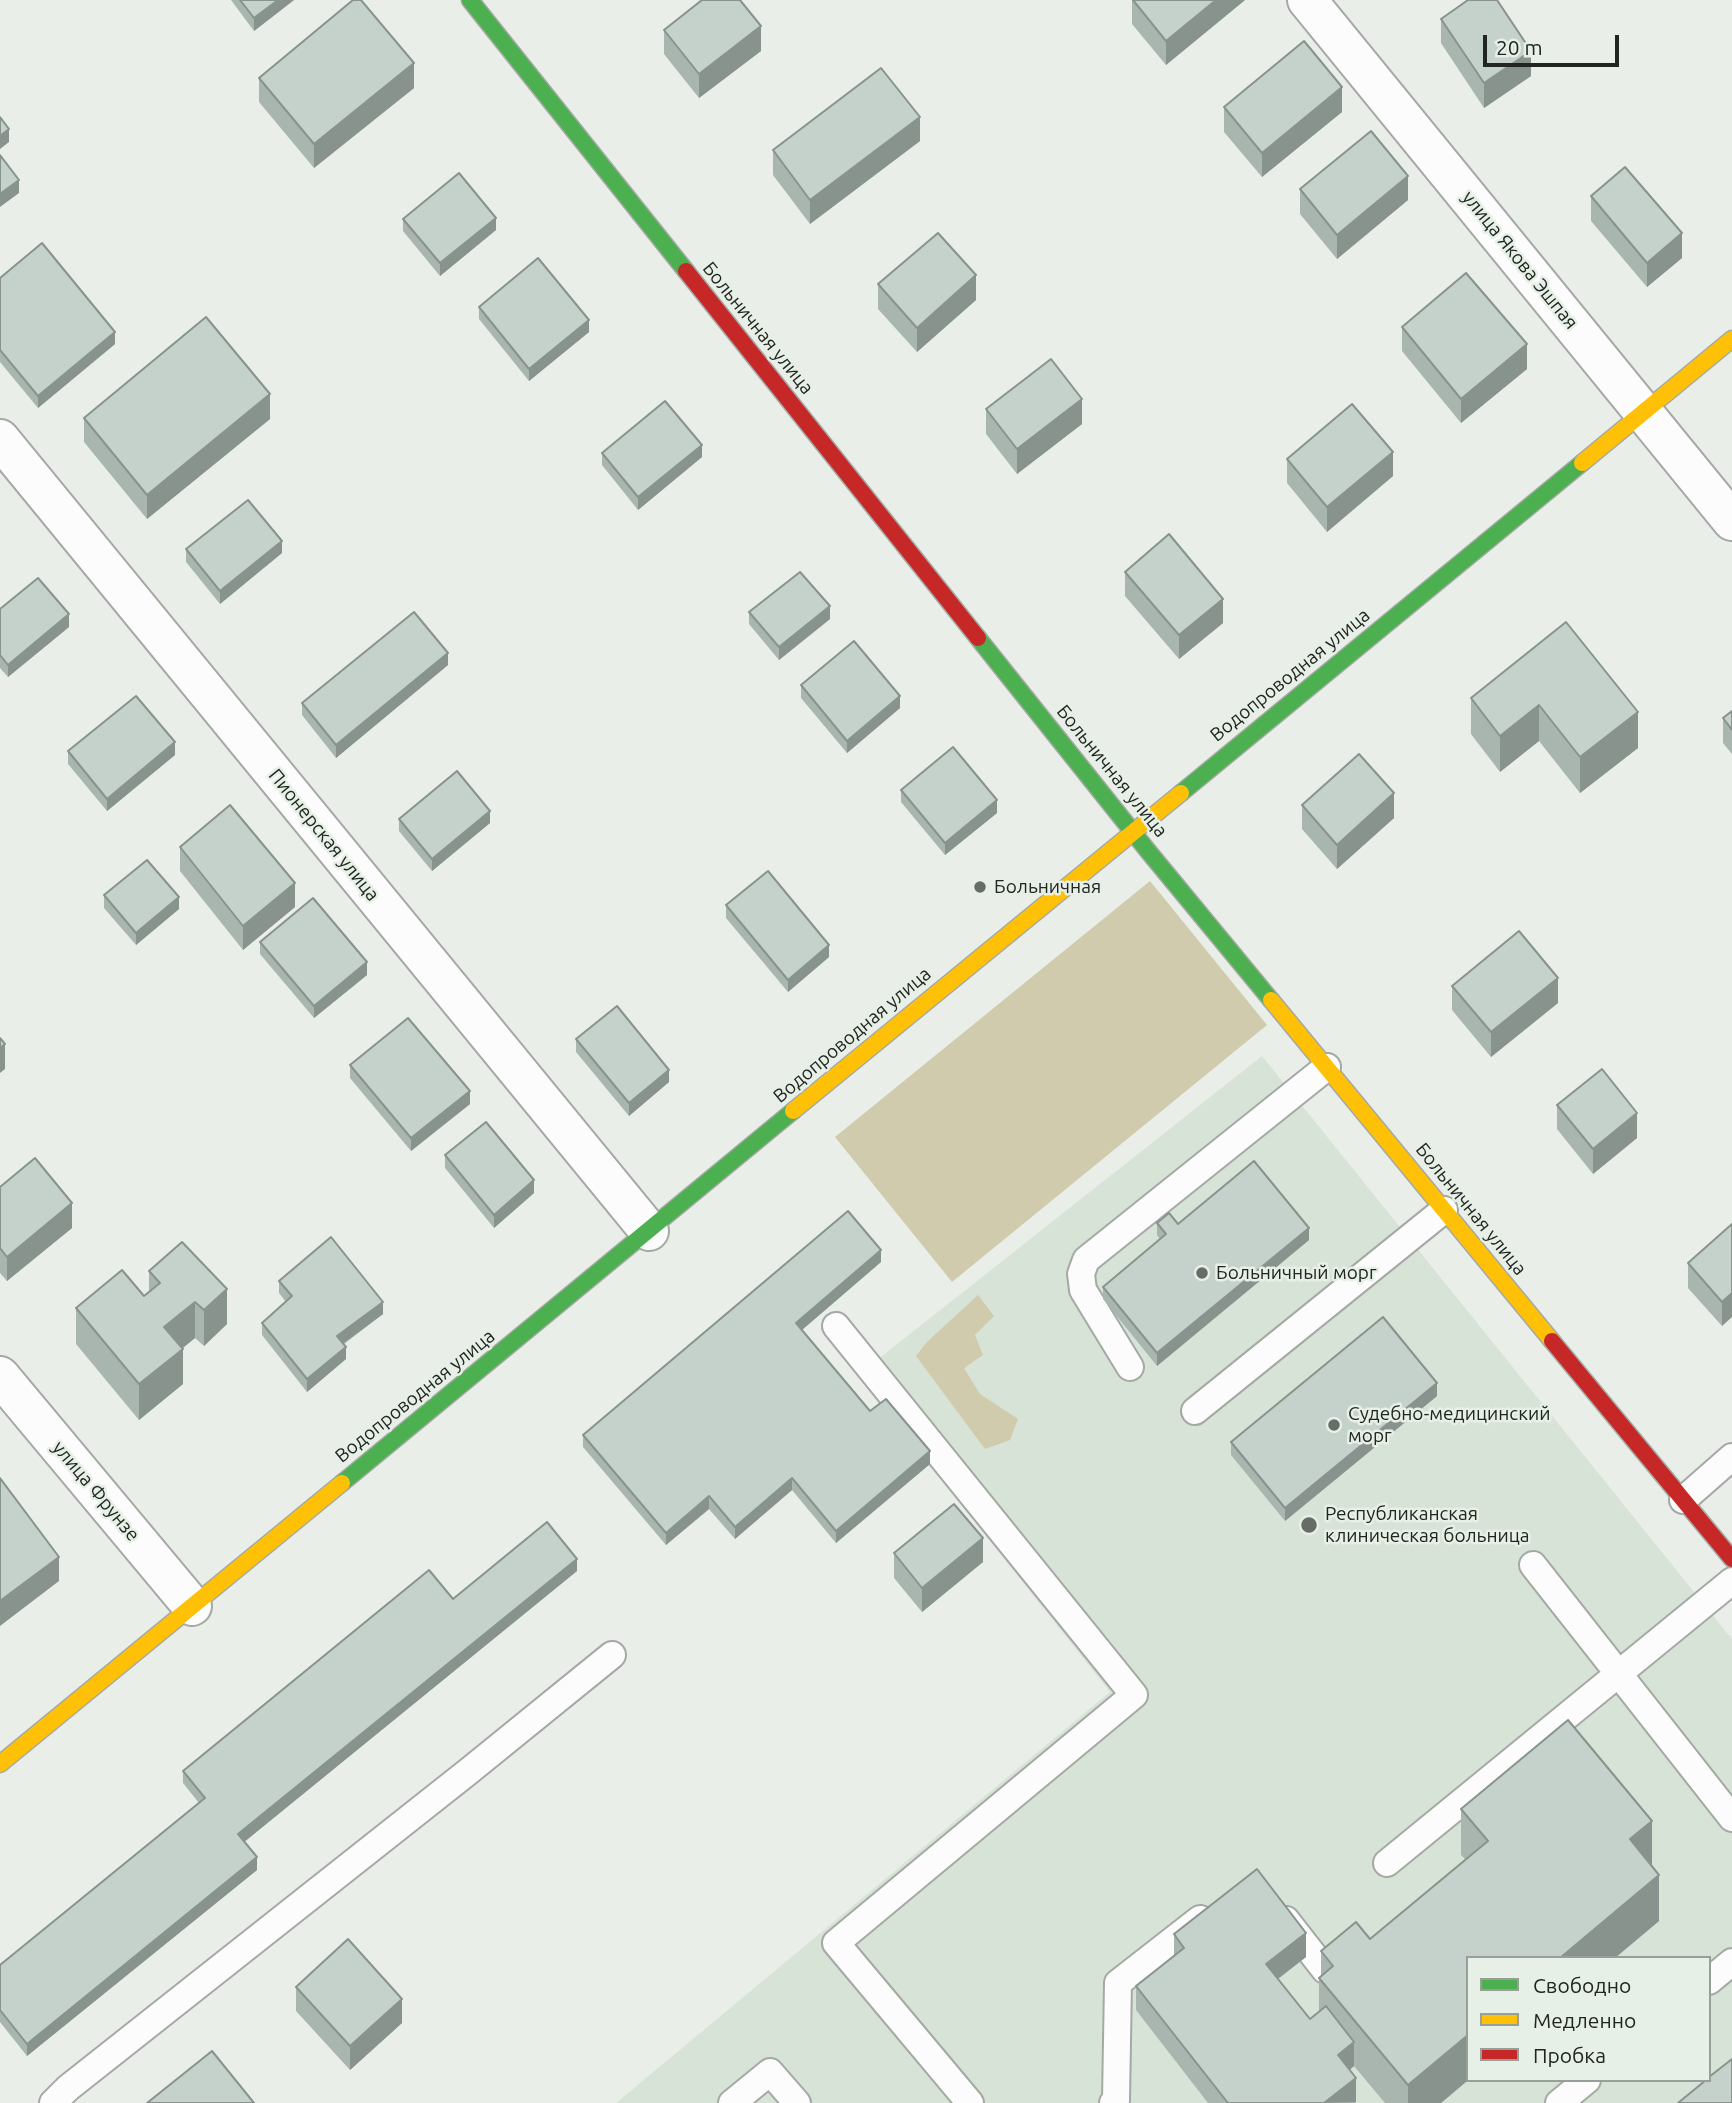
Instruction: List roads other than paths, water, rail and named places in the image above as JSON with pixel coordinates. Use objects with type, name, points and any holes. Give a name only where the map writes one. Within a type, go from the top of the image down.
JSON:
[{"type":"main road","name":"Больничная улица","points":[[470,0],[1133,832],[1732,1559]]},
{"type":"main road","name":"Водопроводная улица","points":[[0,1764],[1732,339]]},
{"type":"street","name":"улица Якова Эшпая","points":[[1307,0],[1732,521]]},
{"type":"street","name":"Пионерская улица","points":[[0,439],[649,1231]]},
{"type":"street","name":"улица Фрунзе","points":[[0,1376],[192,1606]]},
{"type":"lane","points":[[1129,1367],[1083,1290],[1081,1274],[1086,1260],[1327,1067]]},
{"type":"lane","points":[[1195,1411],[1444,1210]]},
{"type":"lane","points":[[836,1325],[1134,1695],[836,1943],[970,2103]]},
{"type":"lane","points":[[1684,1500],[1732,1457]]},
{"type":"lane","points":[[1533,1565],[1732,1818]]},
{"type":"lane","points":[[1387,1863],[1732,1581]]},
{"type":"lane","points":[[53,2103],[68,2088],[612,1655]]},
{"type":"lane","points":[[1269,1899],[1325,1970]]},
{"type":"lane","points":[[1113,2103],[1116,2100],[1118,1983],[1222,1903]]},
{"type":"lane","points":[[1711,1979],[1732,1962]]},
{"type":"lane","points":[[732,2103],[770,2072],[797,2103]]},
{"type":"lane","points":[[1559,2103],[1585,2082]]},
{"type":"place","name":"Больничная","points":[[980,887]]},
{"type":"place","name":"Больничный морг","points":[[1202,1273]]},
{"type":"place","name":"Судебно-медицинский морг","points":[[1334,1425]]},
{"type":"place","name":"Республиканская клиническая больница","points":[[1309,1525]]}]
